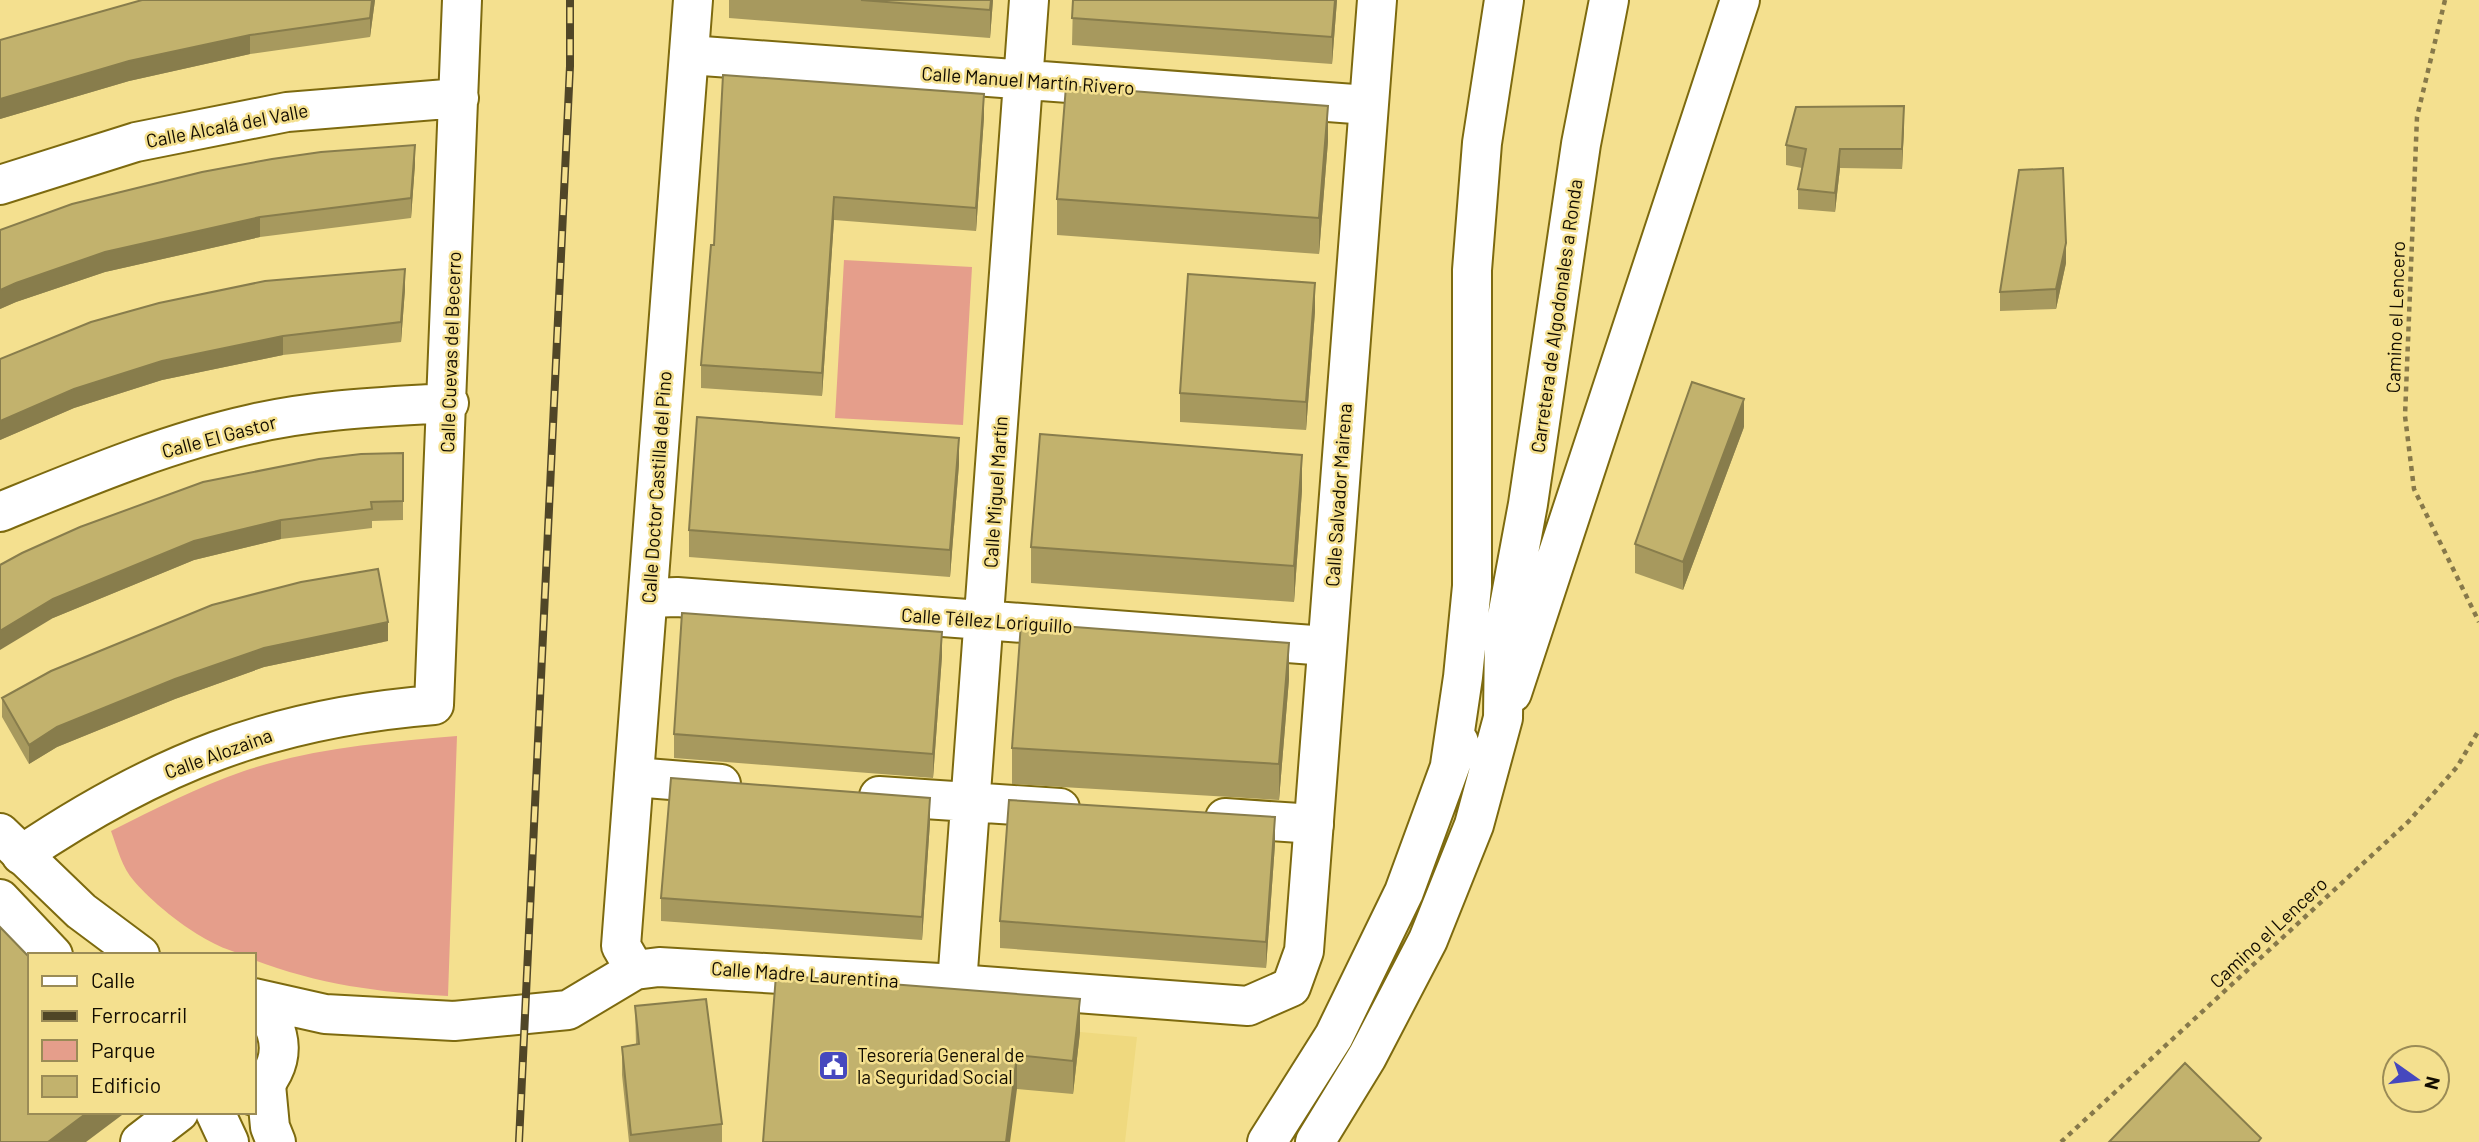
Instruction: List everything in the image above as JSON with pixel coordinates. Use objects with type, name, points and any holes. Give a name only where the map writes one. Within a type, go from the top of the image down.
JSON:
[{"type":"street","name":"Calle Cuevas del Becerro","points":[[435,705],[449,403],[462,0]]},
{"type":"street","name":"Calle Doctor Castilla del Pino","points":[[635,970],[621,946],[693,0]]},
{"type":"street","name":"Calle Miguel Martín","points":[[957,984],[1029,0]]},
{"type":"street","name":"Calle Salvador Mairena","points":[[1291,987],[1304,951],[1377,0]]},
{"type":"street","points":[[1450,765],[1463,677],[1472,586],[1472,270],[1482,143],[1504,0]]},
{"type":"street","name":"Carretera de Algodonales a Ronda","points":[[1315,1142],[1367,1057],[1428,940],[1474,825],[1503,718],[1504,633],[1528,504],[1581,144],[1609,0]]},
{"type":"street","points":[[1503,718],[1533,638],[1632,321],[1740,0]]},
{"type":"street","name":"Calle Manuel Martín Rivero","points":[[689,55],[1368,105]]},
{"type":"street","name":"Calle Alcalá del Valle","points":[[0,185],[136,142],[287,111],[460,98]]},
{"type":"street","name":"Calle El Gastor","points":[[0,512],[75,481],[252,424],[325,411],[449,403]]},
{"type":"street","name":"Calle Téllez Loriguillo","points":[[648,598],[677,597],[1326,646]]},
{"type":"street","name":"Carretera de Algodonales a Ronda","points":[[1267,1142],[1346,1012],[1404,892],[1450,765],[1504,633]]},
{"type":"street","name":"Calle Alozaina","points":[[10,844],[80,817],[185,761],[241,741],[335,716],[435,705]]},
{"type":"street","points":[[634,777],[755,786]]},
{"type":"street","points":[[850,794],[1094,811]]},
{"type":"street","points":[[1190,816],[1314,824]]},
{"type":"street","points":[[10,844],[80,911],[137,953]]},
{"type":"street","points":[[0,900],[51,953]]},
{"type":"street","name":"Calle Madre Laurentina","points":[[256,998],[325,1014],[454,1021],[568,1010],[635,970],[697,968],[1248,1006],[1291,987]]},
{"type":"street","points":[[256,1000],[268,1012],[277,1030],[279,1049],[276,1068],[260,1091],[276,1142]]},
{"type":"street","points":[[279,1049],[325,1014]]},
{"type":"street","points":[[140,1142],[176,1114]]},
{"type":"street","points":[[216,1114],[229,1142]]},
{"type":"path","name":"Camino el Lencero","points":[[2445,0],[2417,117],[2405,416],[2414,489],[2479,622]]},
{"type":"path","name":"Camino el Lencero","points":[[2061,1142],[2409,821],[2457,767],[2479,730]]},
{"type":"shaded area","points":[[1080,1032],[1137,1037],[1125,1142],[765,1142]]},
{"type":"green space","points":[[844,260],[972,267],[963,425],[835,418]]},
{"type":"green space","points":[[457,736],[448,996],[374,990],[325,981],[256,961],[256,953],[239,953],[223,947],[172,917],[134,881],[120,857],[111,831],[210,784],[244,771],[296,757]]},
{"type":"building","points":[[142,0],[372,0],[370,18],[250,35],[129,61],[0,99],[0,40]]},
{"type":"building","points":[[861,0],[991,0],[990,10]]},
{"type":"building","points":[[1073,0],[1335,0],[1332,37],[1072,18]]},
{"type":"building","points":[[723,75],[984,94],[976,208],[834,197],[822,373],[701,365],[711,245],[714,245]]},
{"type":"building","points":[[1066,86],[1328,106],[1319,218],[1057,199]]},
{"type":"building","points":[[1904,106],[1902,149],[1840,149],[1835,193],[1798,189],[1806,149],[1786,145],[1796,107]]},
{"type":"building","points":[[415,145],[411,198],[260,217],[105,252],[0,290],[0,230],[72,204],[202,172],[272,159],[321,152]]},
{"type":"building","points":[[2063,168],[2066,243],[2056,289],[2000,292],[2019,170]]},
{"type":"building","points":[[405,269],[401,322],[283,336],[162,361],[74,389],[0,421],[0,359],[91,322],[159,303],[265,281]]},
{"type":"building","points":[[1188,274],[1315,283],[1306,402],[1180,393]]},
{"type":"building","points":[[1692,382],[1744,399],[1683,562],[1635,544]]},
{"type":"building","points":[[697,417],[959,438],[950,550],[689,530]]},
{"type":"building","points":[[1040,434],[1302,455],[1294,566],[1031,547]]},
{"type":"building","points":[[403,453],[403,501],[371,502],[372,509],[281,520],[194,541],[53,599],[0,631],[0,565],[80,527],[203,482],[319,459]]},
{"type":"building","points":[[378,569],[388,622],[264,648],[175,679],[57,727],[29,745],[2,698],[51,671],[212,605],[301,582]]},
{"type":"building","points":[[682,613],[942,632],[933,754],[674,734]]},
{"type":"building","points":[[1021,623],[1289,643],[1279,764],[1012,748]]},
{"type":"building","points":[[671,778],[930,798],[922,917],[661,898]]},
{"type":"building","points":[[1009,800],[1275,817],[1266,942],[1000,921]]},
{"type":"building","points":[[0,927],[28,956],[28,1114],[85,1114],[48,1142],[0,1142]]},
{"type":"building","points":[[776,975],[1080,999],[1073,1061],[1017,1055],[1006,1142],[763,1142]]},
{"type":"building","points":[[706,999],[722,1124],[631,1135],[622,1047],[639,1044],[635,1006]]},
{"type":"building","points":[[2185,1063],[2261,1138],[2258,1142],[2109,1142]]},
{"type":"railway","points":[[519,1142],[570,66],[570,0]]},
{"type":"place","name":"Tesorería General de la Seguridad Social","points":[[834,1065]]}]
